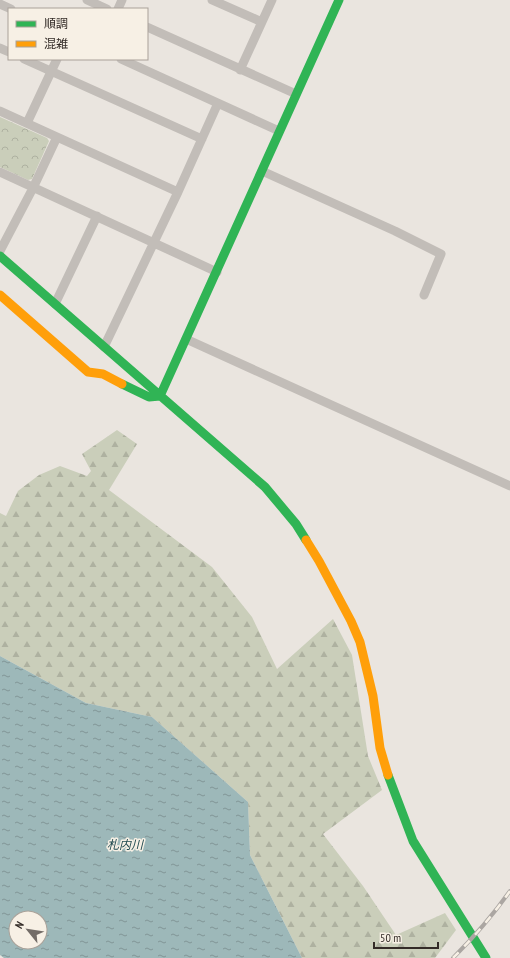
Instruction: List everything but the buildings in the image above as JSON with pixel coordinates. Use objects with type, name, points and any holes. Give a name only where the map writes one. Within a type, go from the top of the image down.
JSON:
[{"type":"street","points":[[87,0],[105,8]]},
{"type":"street","points":[[212,0],[262,22]]},
{"type":"street","points":[[240,70],[272,0]]},
{"type":"street","points":[[160,396],[339,0]]},
{"type":"street","points":[[148,27],[296,94]]},
{"type":"street","points":[[26,60],[202,140]]},
{"type":"street","points":[[27,123],[57,60]]},
{"type":"street","points":[[123,60],[279,131]]},
{"type":"street","points":[[104,346],[178,192],[218,103]]},
{"type":"street","points":[[0,111],[178,192]]},
{"type":"street","points":[[0,251],[33,188],[56,137]]},
{"type":"street","points":[[262,171],[395,231],[441,254],[424,295]]},
{"type":"street","points":[[0,172],[216,272]]},
{"type":"street","points":[[55,304],[97,216]]},
{"type":"street","points":[[0,256],[265,486],[296,524],[319,561],[351,621],[360,642],[373,696],[380,748],[391,786],[413,841],[486,958]]},
{"type":"street","points":[[0,295],[88,372],[103,374],[149,397],[160,396]]},
{"type":"street","points":[[186,339],[510,486]]},
{"type":"green space","points":[[0,117],[47,138],[49,141],[32,179],[28,180],[0,167]]},
{"type":"green space","points":[[117,430],[137,444],[109,490],[212,567],[252,617],[277,669],[333,619],[352,655],[368,756],[382,790],[323,834],[363,886],[396,935],[445,913],[456,930],[435,958],[302,958],[250,855],[248,802],[152,717],[86,703],[0,656],[0,513],[6,516],[18,491],[39,475],[60,466],[87,476],[91,471],[82,454]]},
{"type":"water","name":"札内川","points":[[0,656],[86,703],[152,717],[248,802],[250,855],[302,958],[4,958],[0,955]]},
{"type":"railway","points":[[453,958],[483,926],[510,891]]},
{"type":"traffic: fast","points":[[122,384],[149,397],[160,396],[339,0]]},
{"type":"traffic: fast","points":[[0,256],[265,487],[296,524],[306,540]]},
{"type":"traffic: fast","points":[[388,775],[413,841],[486,958]]},
{"type":"traffic: slow","points":[[0,295],[88,372],[103,374],[122,384]]},
{"type":"traffic: slow","points":[[306,540],[351,621],[360,642],[373,696],[380,748],[388,775]]}]
